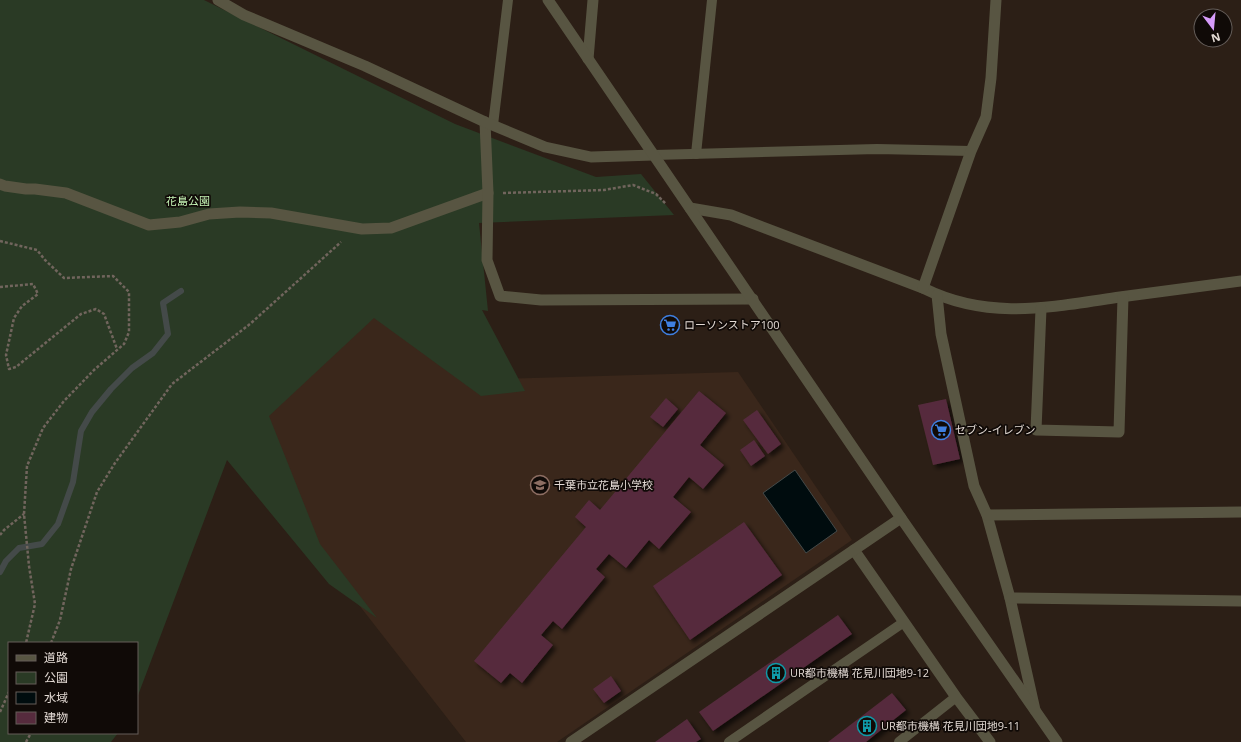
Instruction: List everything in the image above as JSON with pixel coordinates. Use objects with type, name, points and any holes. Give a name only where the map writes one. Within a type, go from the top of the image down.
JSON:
[{"type":"street","points":[[218,0],[244,15],[365,66],[489,124],[545,146],[591,158],[654,155]]},
{"type":"street","points":[[548,0],[901,518],[1058,742]]},
{"type":"street","points":[[588,59],[593,0]]},
{"type":"street","points":[[923,288],[971,151],[986,117],[991,78],[996,0]]},
{"type":"street","points":[[489,124],[487,260],[500,296],[541,300],[753,299]]},
{"type":"street","points":[[0,184],[26,189],[66,193],[149,225],[180,222],[209,214],[240,212],[271,213],[357,228],[391,228],[488,193]]},
{"type":"street","points":[[690,208],[731,215],[923,288],[937,295],[965,304],[1004,309],[1041,309],[1241,281]]},
{"type":"street","points":[[937,295],[941,334],[974,486],[987,515],[1010,598],[1036,712]]},
{"type":"street","points":[[1041,309],[1036,430],[1119,432],[1123,297]]},
{"type":"street","points":[[987,515],[1241,512]]},
{"type":"street","points":[[571,742],[901,518]]},
{"type":"street","points":[[854,550],[956,697],[990,742]]},
{"type":"street","points":[[1010,598],[1241,601]]},
{"type":"lane","points":[[489,124],[508,0]]},
{"type":"lane","points":[[696,154],[712,0]]},
{"type":"lane","points":[[654,155],[877,149],[971,151]]},
{"type":"lane","points":[[729,742],[904,622]]},
{"type":"lane","points":[[899,742],[956,697]]},
{"type":"path","points":[[488,193],[604,190],[632,185],[656,194],[667,204]]},
{"type":"path","points":[[51,642],[60,620],[71,569],[96,492],[172,384],[250,324],[357,228]]},
{"type":"path","points":[[0,241],[36,250],[64,278],[113,276],[129,292],[129,332],[124,344],[64,401],[43,428],[27,466],[24,514],[27,531],[29,566],[35,604],[26,642]]},
{"type":"path","points":[[0,288],[33,284],[38,294],[22,306],[14,318],[6,355],[9,369],[16,367],[81,314],[96,309],[104,314],[117,349]]},
{"type":"path","points":[[0,535],[24,514]]},
{"type":"path","points":[[0,712],[8,694]]},
{"type":"shaded area","name":"千葉市立花島小学校","points":[[370,292],[501,379],[738,372],[852,540],[557,742],[466,742],[223,431]]},
{"type":"green space","name":"花島公園","points":[[0,0],[204,0],[455,124],[596,177],[641,174],[674,215],[479,223],[488,311],[482,310],[525,391],[481,396],[374,318],[269,416],[320,544],[377,618],[329,584],[227,460],[138,695],[138,642],[8,642],[8,734],[117,734],[111,742],[0,742]]},
{"type":"water","points":[[795,470],[837,531],[806,553],[763,493]]},
{"type":"building","points":[[699,391],[726,413],[700,445],[724,465],[703,489],[689,477],[673,497],[691,512],[659,549],[649,540],[626,568],[609,554],[596,569],[605,577],[562,629],[553,621],[541,635],[553,645],[522,683],[510,673],[501,683],[474,661],[586,527],[575,517],[589,500],[600,510]]},
{"type":"building","points":[[666,398],[678,409],[663,427],[650,417]]},
{"type":"building","points":[[946,399],[960,459],[933,465],[918,405]]},
{"type":"building","points":[[757,410],[781,444],[768,454],[743,420]]},
{"type":"building","points":[[754,440],[765,456],[751,466],[740,450]]},
{"type":"building","points":[[744,522],[782,575],[690,640],[653,586]]},
{"type":"building","name":"UR都市機構 花見川団地9-12","points":[[838,615],[852,634],[713,731],[699,712]]},
{"type":"building","points":[[611,676],[621,691],[604,703],[593,689]]},
{"type":"building","name":"UR都市機構 花見川団地9-11","points":[[892,693],[906,710],[866,742],[828,742]]},
{"type":"building","points":[[687,719],[701,739],[696,742],[655,742]]},
{"type":"waterway","points":[[0,572],[6,561],[19,548],[42,544],[58,524],[73,482],[81,431],[92,412],[111,389],[132,368],[153,353],[168,334],[163,303],[181,291]]},
{"type":"place","name":"ローソンストア100","points":[[670,325]]},
{"type":"place","name":"セブン-イレブン","points":[[941,430]]},
{"type":"place","name":"千葉市立花島小学校","points":[[540,485]]},
{"type":"place","name":"UR都市機構 花見川団地9-12","points":[[776,673]]},
{"type":"place","name":"UR都市機構 花見川団地9-11","points":[[867,726]]}]
